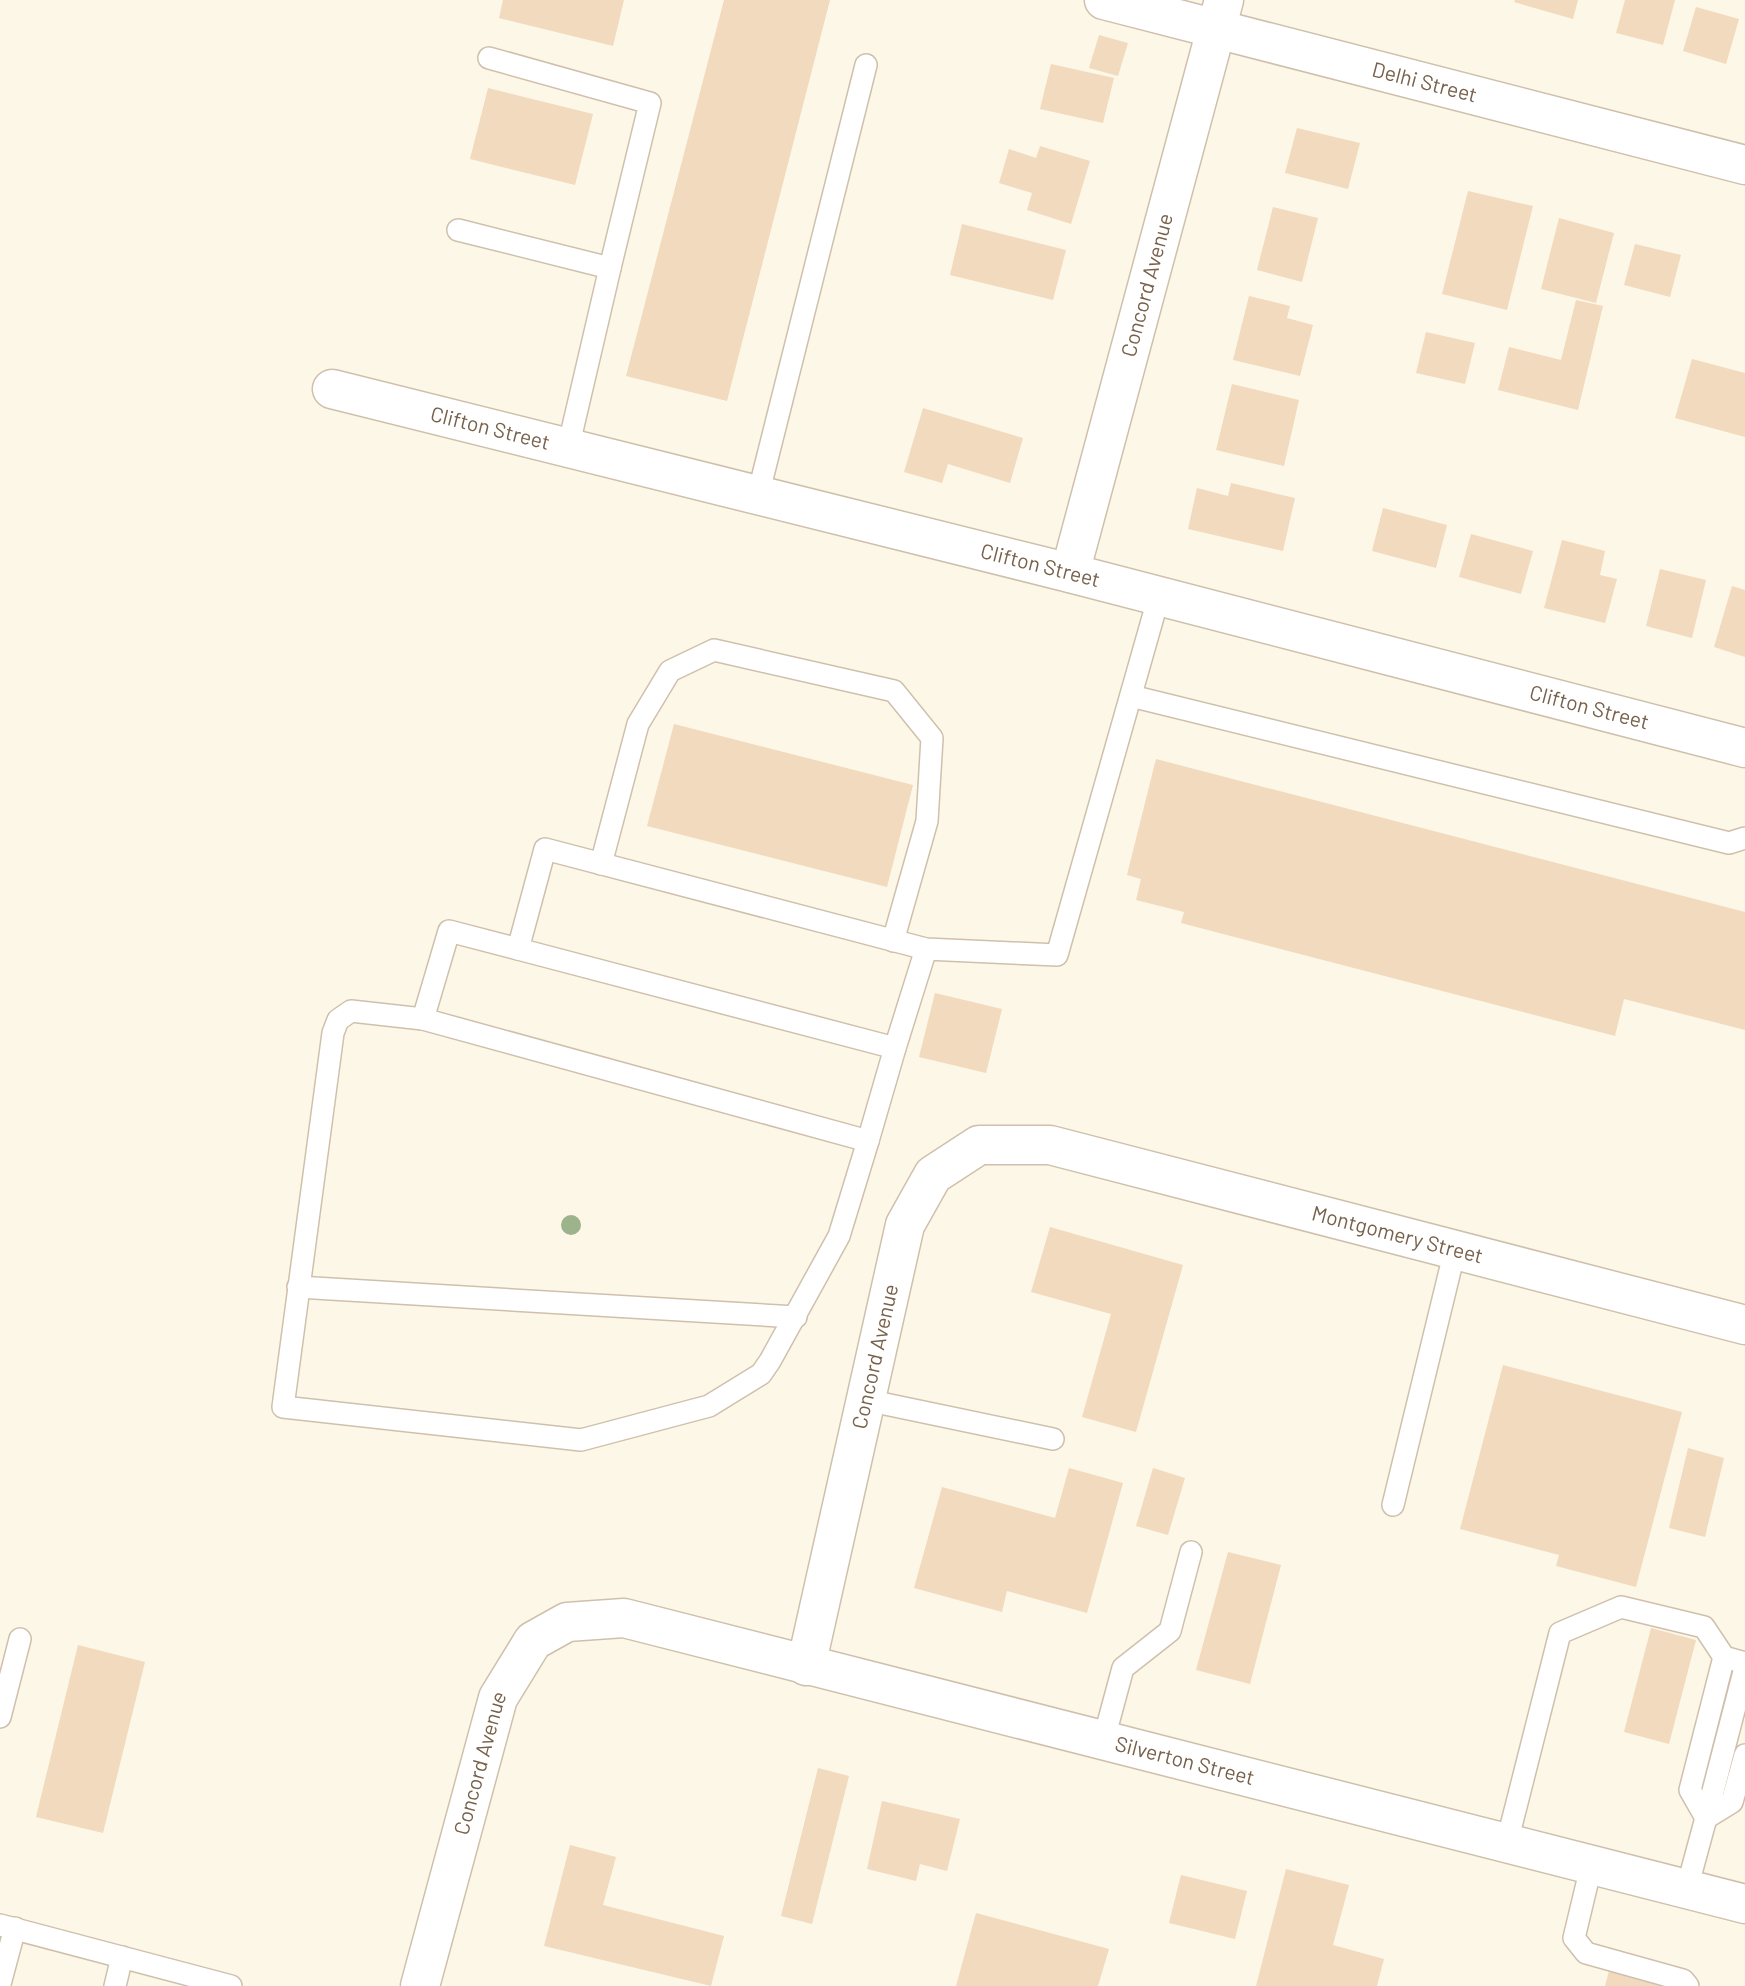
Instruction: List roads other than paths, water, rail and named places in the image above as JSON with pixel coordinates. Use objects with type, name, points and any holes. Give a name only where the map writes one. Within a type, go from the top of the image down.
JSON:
[{"type":"street","name":"Delhi Street","points":[[1104,0],[1220,15],[1745,165]]},
{"type":"street","name":"Concord Avenue","points":[[1070,573],[1220,15]]},
{"type":"street","name":"Clifton Street","points":[[332,389],[1070,573],[1745,748]]},
{"type":"street","name":"Concord Avenue","points":[[806,1666],[905,1225],[933,1175],[979,1145],[1050,1145]]},
{"type":"street","name":"Montgomery Street","points":[[1050,1145],[1745,1325]]},
{"type":"street","name":"Concord Avenue","points":[[421,1986],[498,1698],[533,1641],[566,1622],[624,1618]]},
{"type":"street","name":"Silverton Street","points":[[624,1618],[1506,1846],[1687,1888],[1745,1905]]},
{"type":"lane","points":[[489,58],[650,103],[568,448]]},
{"type":"lane","points":[[758,495],[866,65]]},
{"type":"lane","points":[[458,230],[610,268]]},
{"type":"lane","points":[[517,949],[545,849],[926,949],[1057,955],[1159,596]]},
{"type":"lane","points":[[601,864],[638,724],[670,671],[714,650],[894,691],[932,738],[927,821],[893,941]]},
{"type":"lane","points":[[1131,696],[1729,843],[1745,838]]},
{"type":"lane","points":[[422,1019],[449,931],[895,1048]]},
{"type":"lane","points":[[868,1141],[422,1019],[366,1010],[351,1011],[338,1020],[328,1061],[283,1407],[581,1440],[697,1410],[730,1394],[761,1374],[796,1317],[839,1236],[868,1141],[895,1048],[926,949]]},
{"type":"lane","points":[[1393,1505],[1455,1250]]},
{"type":"lane","points":[[298,1287],[796,1317]]},
{"type":"lane","points":[[866,1400],[1053,1439]]},
{"type":"lane","points":[[1103,1742],[1123,1668],[1170,1631],[1191,1552]]},
{"type":"lane","points":[[1506,1846],[1560,1633],[1621,1607],[1703,1627],[1724,1657],[1745,1665],[1687,1888]]},
{"type":"lane","points":[[0,1717],[20,1639]]},
{"type":"lane","points":[[1706,1818],[1690,1790],[1724,1657]]},
{"type":"lane","points":[[1706,1818],[1732,1802],[1745,1755]]},
{"type":"lane","points":[[1591,1867],[1574,1938],[1586,1953],[1683,1980],[1688,1986]]},
{"type":"lane","points":[[0,1984],[7,1927],[231,1986]]},
{"type":"lane","points":[[115,1986],[122,1957]]}]
